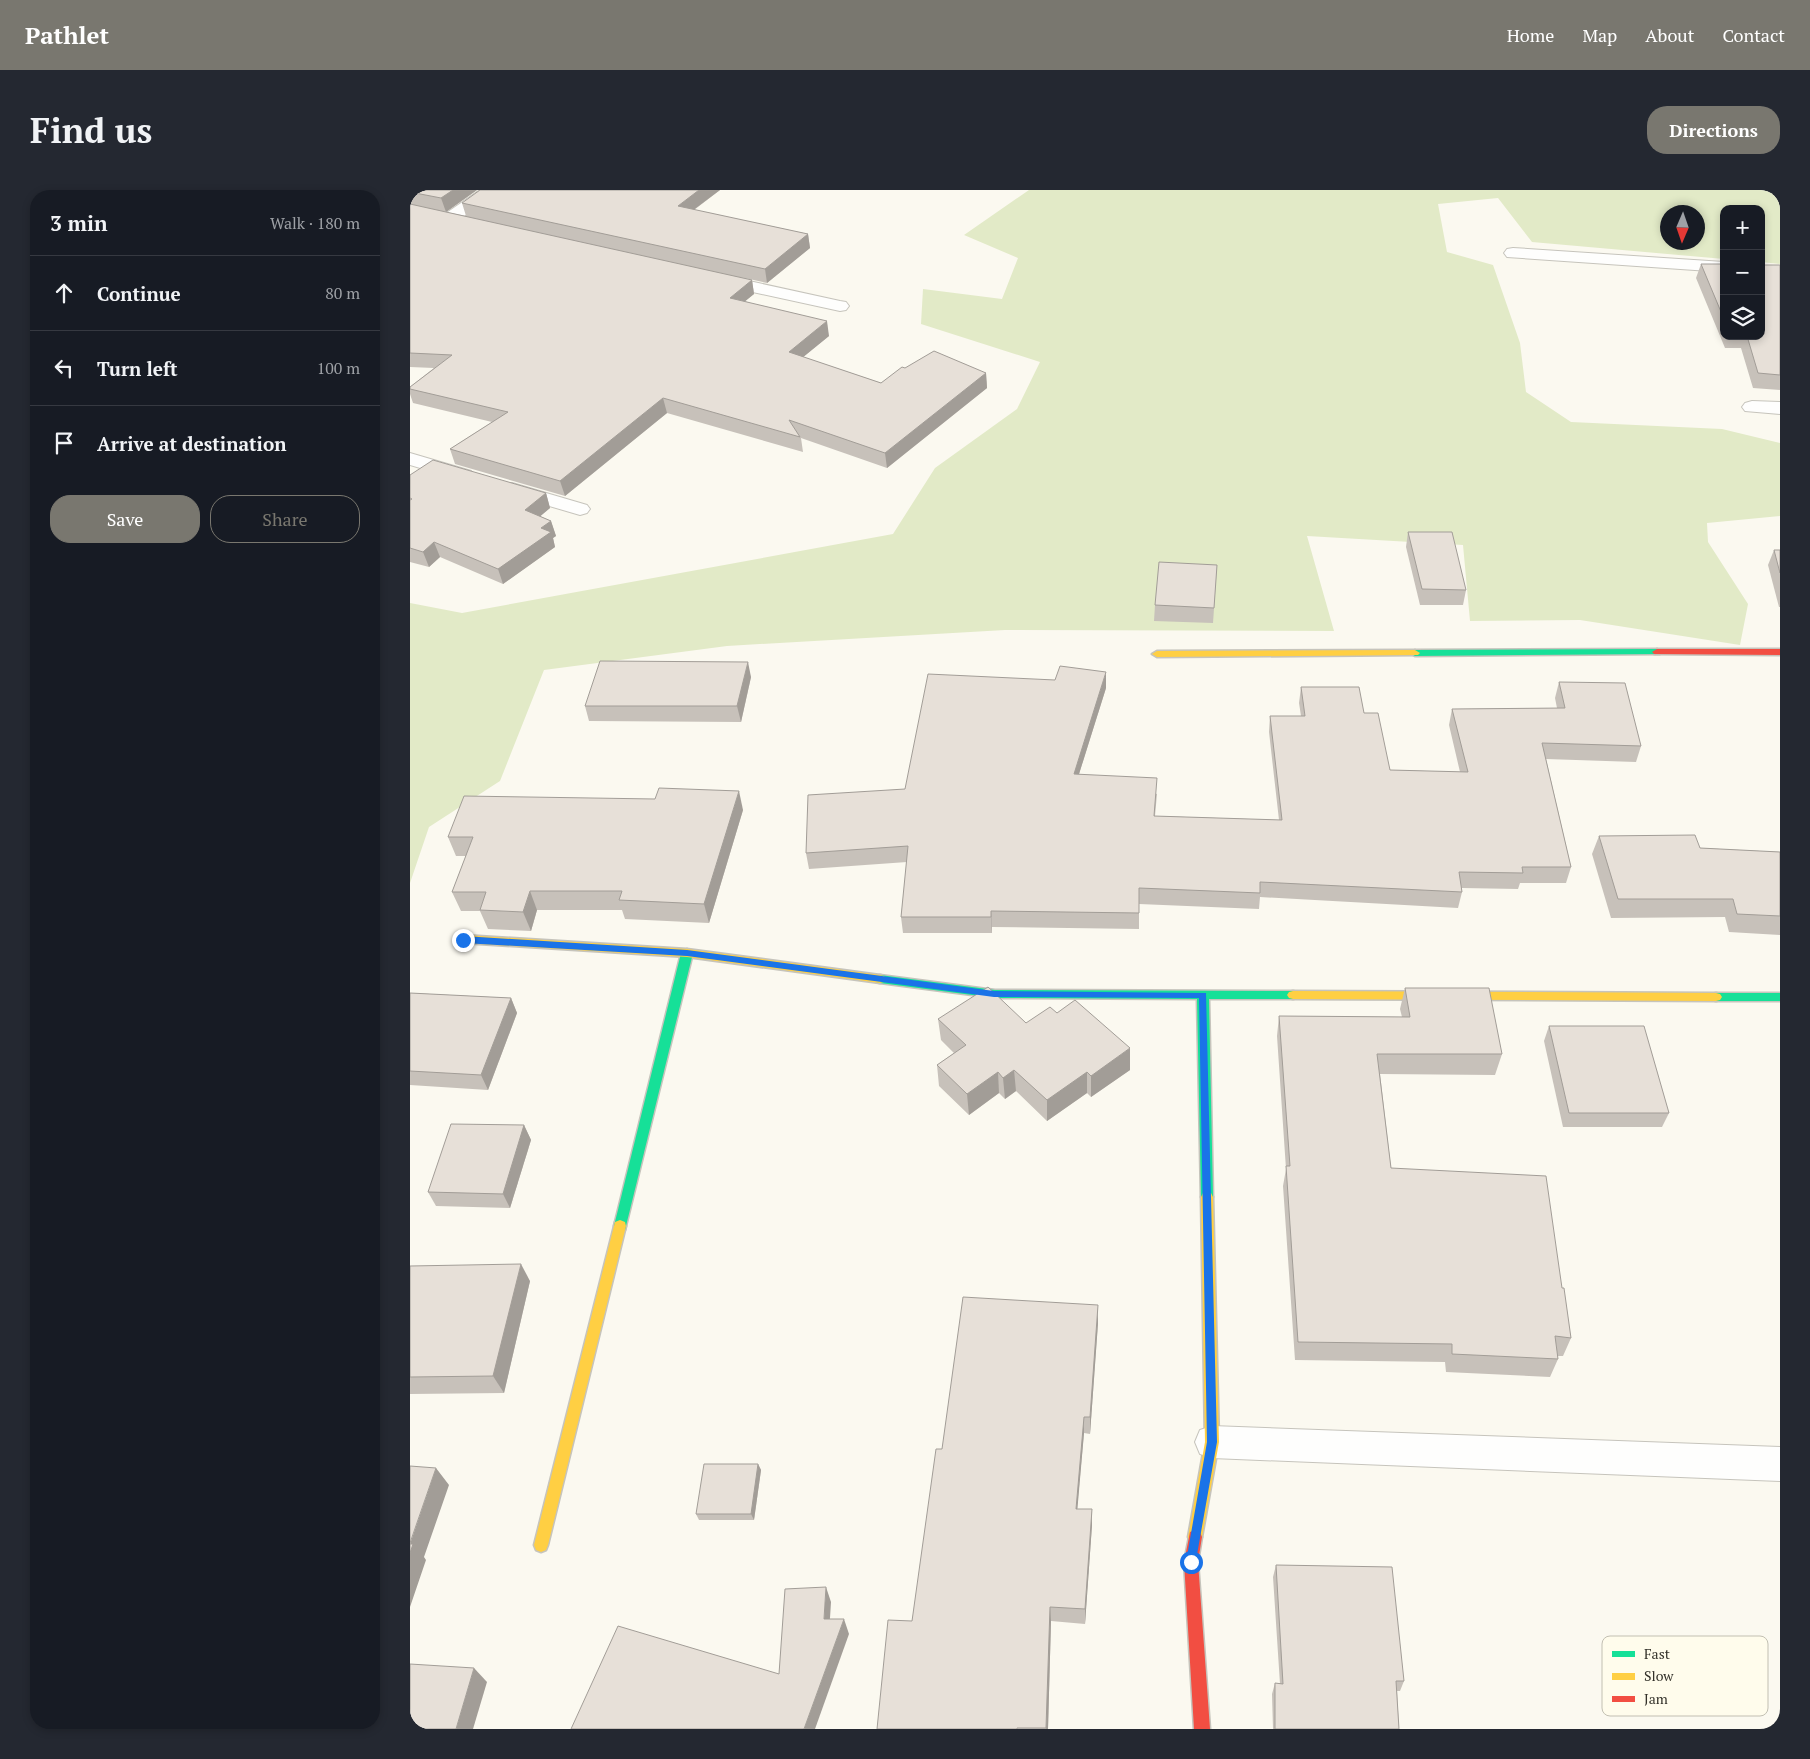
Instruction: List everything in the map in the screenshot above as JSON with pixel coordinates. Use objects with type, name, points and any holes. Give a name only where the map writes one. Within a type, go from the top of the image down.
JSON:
[{"type":"street","points":[[448,220],[490,190]]},
{"type":"street","points":[[429,216],[467,224]]},
{"type":"street","points":[[1514,253],[1720,267]]},
{"type":"street","points":[[697,275],[840,306]]},
{"type":"street","points":[[1752,407],[1780,408]]},
{"type":"street","points":[[410,459],[580,509]]},
{"type":"street","points":[[1156,654],[1780,652]]},
{"type":"street","points":[[463,940],[687,953],[994,994],[1780,997]]},
{"type":"street","points":[[541,1545],[687,953]]},
{"type":"street","points":[[1202,1729],[1191,1562],[1212,1442],[1203,995]]},
{"type":"street","points":[[1212,1442],[1780,1464]]},
{"type":"green space","points":[[1029,190],[1780,190],[1780,264],[1765,262],[1765,205],[1720,205],[1720,259],[1532,242],[1498,198],[1438,204],[1447,252],[1493,265],[1520,343],[1526,392],[1571,422],[1722,429],[1780,443],[1780,516],[1707,523],[1708,542],[1748,604],[1740,645],[1580,620],[1470,621],[1463,545],[1307,536],[1334,631],[1005,630],[727,646],[544,670],[500,781],[429,827],[410,883],[410,603],[462,613],[893,534],[935,468],[1017,409],[1040,362],[921,324],[923,289],[1002,299],[1018,258],[964,235]]},
{"type":"building","points":[[410,190],[453,190],[441,198],[410,192]]},
{"type":"building","points":[[480,190],[699,190],[678,206],[808,234],[765,269],[462,203]]},
{"type":"building","points":[[410,204],[752,280],[730,298],[827,321],[789,352],[881,383],[902,367],[905,368],[934,351],[986,373],[885,453],[789,420],[800,437],[663,398],[560,481],[450,449],[508,412],[410,389],[410,387],[452,355],[410,353]]},
{"type":"building","points":[[1701,264],[1720,264],[1720,309]]},
{"type":"building","points":[[1765,265],[1780,265],[1780,375],[1758,373],[1748,340],[1765,340]]},
{"type":"building","points":[[433,460],[546,493],[525,510],[551,521],[541,528],[551,532],[498,569],[434,542],[423,552],[410,548],[410,500],[412,499],[410,498],[410,475]]},
{"type":"building","points":[[1408,532],[1452,532],[1466,590],[1422,589]]},
{"type":"building","points":[[1774,550],[1780,550],[1780,573]]},
{"type":"building","points":[[1159,562],[1217,565],[1214,608],[1155,605]]},
{"type":"building","points":[[600,661],[748,662],[737,706],[585,706]]},
{"type":"building","points":[[1060,666],[1106,672],[1074,774],[1157,778],[1154,816],[1282,820],[1270,716],[1305,716],[1301,687],[1359,687],[1364,713],[1378,713],[1390,770],[1468,772],[1452,709],[1565,708],[1559,682],[1625,683],[1641,746],[1542,743],[1571,867],[1522,867],[1523,873],[1459,872],[1462,892],[1260,882],[1260,893],[1139,888],[1139,913],[991,911],[991,917],[901,917],[908,846],[806,853],[808,795],[905,789],[928,674],[1055,680]]},
{"type":"building","points":[[659,788],[739,791],[704,904],[619,900],[622,891],[530,891],[523,912],[480,910],[486,892],[452,892],[473,837],[448,837],[464,796],[655,799]]},
{"type":"building","points":[[1695,835],[1700,848],[1780,852],[1780,916],[1737,914],[1733,899],[1618,899],[1599,836]]},
{"type":"building","points":[[988,987],[1026,1023],[1050,1007],[1057,1013],[1075,1000],[1130,1048],[1091,1076],[1087,1072],[1047,1100],[1014,1070],[1003,1078],[998,1072],[967,1094],[937,1065],[966,1045],[938,1019]]},
{"type":"building","points":[[1405,988],[1489,988],[1502,1054],[1377,1054],[1391,1168],[1546,1176],[1571,1338],[1555,1336],[1558,1359],[1452,1354],[1452,1344],[1298,1342],[1286,1166],[1290,1166],[1279,1016],[1410,1017]]},
{"type":"building","points":[[410,993],[511,998],[481,1075],[410,1071]]},
{"type":"building","points":[[1549,1026],[1644,1026],[1669,1113],[1569,1113]]},
{"type":"building","points":[[451,1124],[524,1125],[503,1194],[428,1192]]},
{"type":"building","points":[[521,1264],[493,1376],[410,1377],[410,1266]]},
{"type":"building","points":[[963,1297],[1098,1305],[1090,1417],[1084,1417],[1076,1509],[1092,1509],[1085,1609],[1050,1607],[1046,1728],[877,1729],[888,1620],[912,1621],[936,1449],[942,1449]]},
{"type":"building","points":[[704,1464],[758,1464],[751,1514],[696,1514]]},
{"type":"building","points":[[410,1466],[436,1468],[410,1543]]},
{"type":"building","points":[[1276,1565],[1392,1567],[1404,1681],[1396,1681],[1399,1729],[1275,1729],[1275,1683],[1283,1684]]},
{"type":"building","points":[[826,1587],[824,1619],[844,1619],[804,1729],[571,1729],[618,1626],[779,1674],[785,1589]]},
{"type":"building","points":[[410,1664],[474,1668],[456,1729],[410,1729]]},
{"type":"traffic: fast","points":[[1415,653],[1657,652]]},
{"type":"traffic: fast","points":[[620,1226],[687,953]]},
{"type":"traffic: fast","points":[[880,979],[995,994],[1293,995]]},
{"type":"traffic: fast","points":[[1203,995],[1207,1197]]},
{"type":"traffic: fast","points":[[1716,997],[1780,997]]},
{"type":"traffic: slow","points":[[1157,654],[1415,653]]},
{"type":"traffic: slow","points":[[463,939],[687,953],[880,979]]},
{"type":"traffic: slow","points":[[1293,995],[1716,997]]},
{"type":"traffic: slow","points":[[1195,1537],[1212,1442],[1207,1197]]},
{"type":"traffic: slow","points":[[541,1545],[620,1226]]},
{"type":"traffic: jam","points":[[1657,652],[1780,652]]},
{"type":"traffic: jam","points":[[1195,1537],[1191,1562],[1202,1729]]},
{"type":"route","points":[[463,940],[687,953],[994,994],[1203,995],[1212,1442],[1191,1562]]}]
